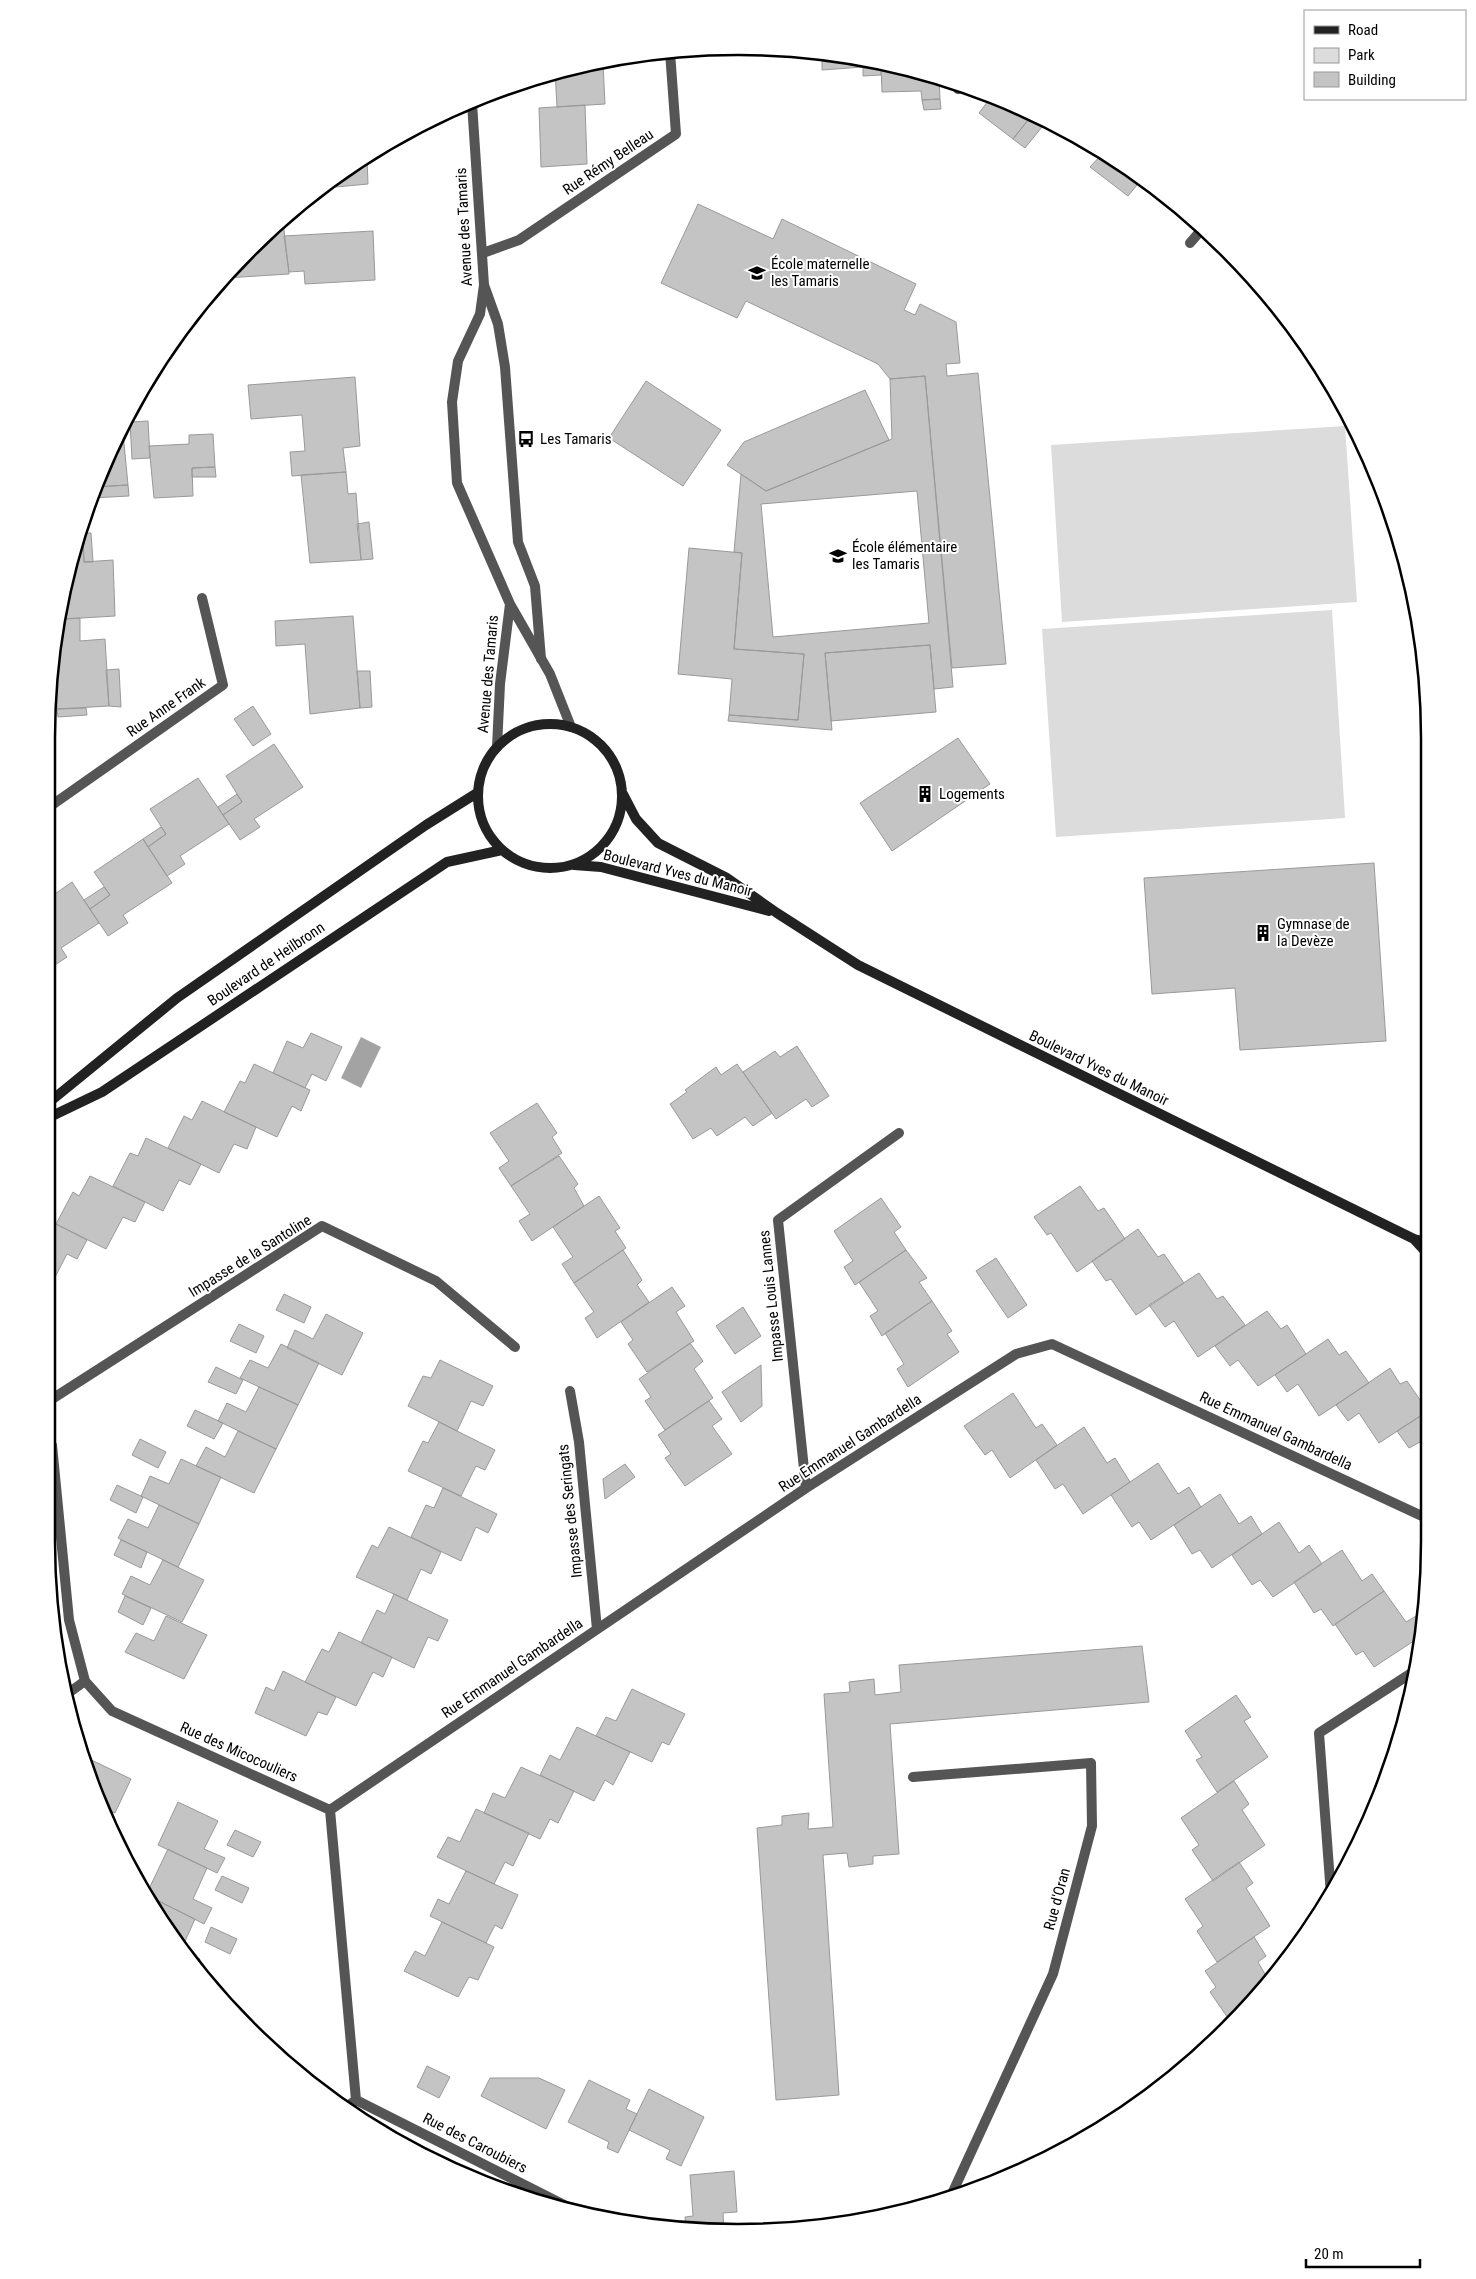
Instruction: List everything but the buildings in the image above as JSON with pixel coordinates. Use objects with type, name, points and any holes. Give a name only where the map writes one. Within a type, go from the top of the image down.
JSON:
[{"type":"street","name":"Rue Rémy Belleau","points":[[483,253],[518,240],[676,134],[670,59]]},
{"type":"street","name":"Avenue des Tamaris","points":[[472,109],[484,285],[480,314],[458,361],[452,402],[457,483],[510,604],[541,659],[571,727]]},
{"type":"street","points":[[1190,243],[1198,234]]},
{"type":"street","points":[[484,285],[498,324],[505,367],[518,542],[535,586],[541,659]]},
{"type":"street","name":"Rue Anne Frank","points":[[55,803],[223,685],[202,598]]},
{"type":"street","name":"Avenue des Tamaris","points":[[497,747],[500,684],[510,604]]},
{"type":"street","points":[[551,724],[571,727],[585,733],[607,752],[616,765],[623,794],[617,824],[609,838],[592,854],[572,865],[554,868],[535,867],[518,861],[502,850],[491,839],[483,825],[477,793],[483,768],[497,747],[512,735],[531,727],[551,724]]},
{"type":"street","name":"Boulevard de Heilbronn","points":[[55,1098],[177,998],[426,825],[477,793]]},
{"type":"street","name":"Boulevard Yves du Manoir","points":[[623,794],[636,819],[658,842],[727,878],[777,914],[858,965],[1414,1239],[1421,1241]]},
{"type":"street","name":"Boulevard de Heilbronn","points":[[55,1115],[102,1092],[447,862],[502,850]]},
{"type":"street","name":"Boulevard Yves du Manoir","points":[[572,865],[601,867],[777,914]]},
{"type":"street","name":"Impasse Louis Lannes","points":[[806,1488],[778,1220],[900,1133]]},
{"type":"street","name":"Impasse de la Santoline","points":[[55,1397],[322,1226],[436,1281],[515,1347]]},
{"type":"street","name":"Boulevard Yves du Manoir","points":[[1414,1239],[1421,1247]]},
{"type":"street","name":"Rue Emmanuel Gambardella","points":[[330,1810],[806,1488],[1016,1354],[1052,1344],[1421,1516]]},
{"type":"street","name":"Impasse des Seringats","points":[[570,1391],[579,1442],[597,1629]]},
{"type":"street","name":"Rue des Micocouliers","points":[[55,1477],[69,1620],[85,1681],[112,1711],[330,1810]]},
{"type":"street","points":[[1330,1881],[1319,1733],[1408,1675]]},
{"type":"street","points":[[72,1691],[85,1681]]},
{"type":"street","name":"Rue d'Oran","points":[[913,1777],[1091,1763],[1092,1826],[1053,1974],[954,2189]]},
{"type":"street","points":[[330,1810],[356,2100],[351,2104]]},
{"type":"street","name":"Rue des Caroubiers","points":[[356,2100],[549,2197]]},
{"type":"green space","points":[[1345,426],[1357,602],[1062,622],[1051,445]]},
{"type":"green space","points":[[1332,610],[1345,818],[1056,837],[1042,629]]},
{"type":"shaded area","points":[[361,1037],[381,1047],[361,1088],[341,1078]]},
{"type":"place","name":"École maternelle les Tamaris","points":[[757,273]]},
{"type":"place","name":"Les Tamaris","points":[[526,439]]},
{"type":"place","name":"École élémentaire les Tamaris","points":[[838,556]]},
{"type":"place","name":"Logements","points":[[925,794]]},
{"type":"place","name":"Gymnase de la Devèze","points":[[1263,933]]}]
